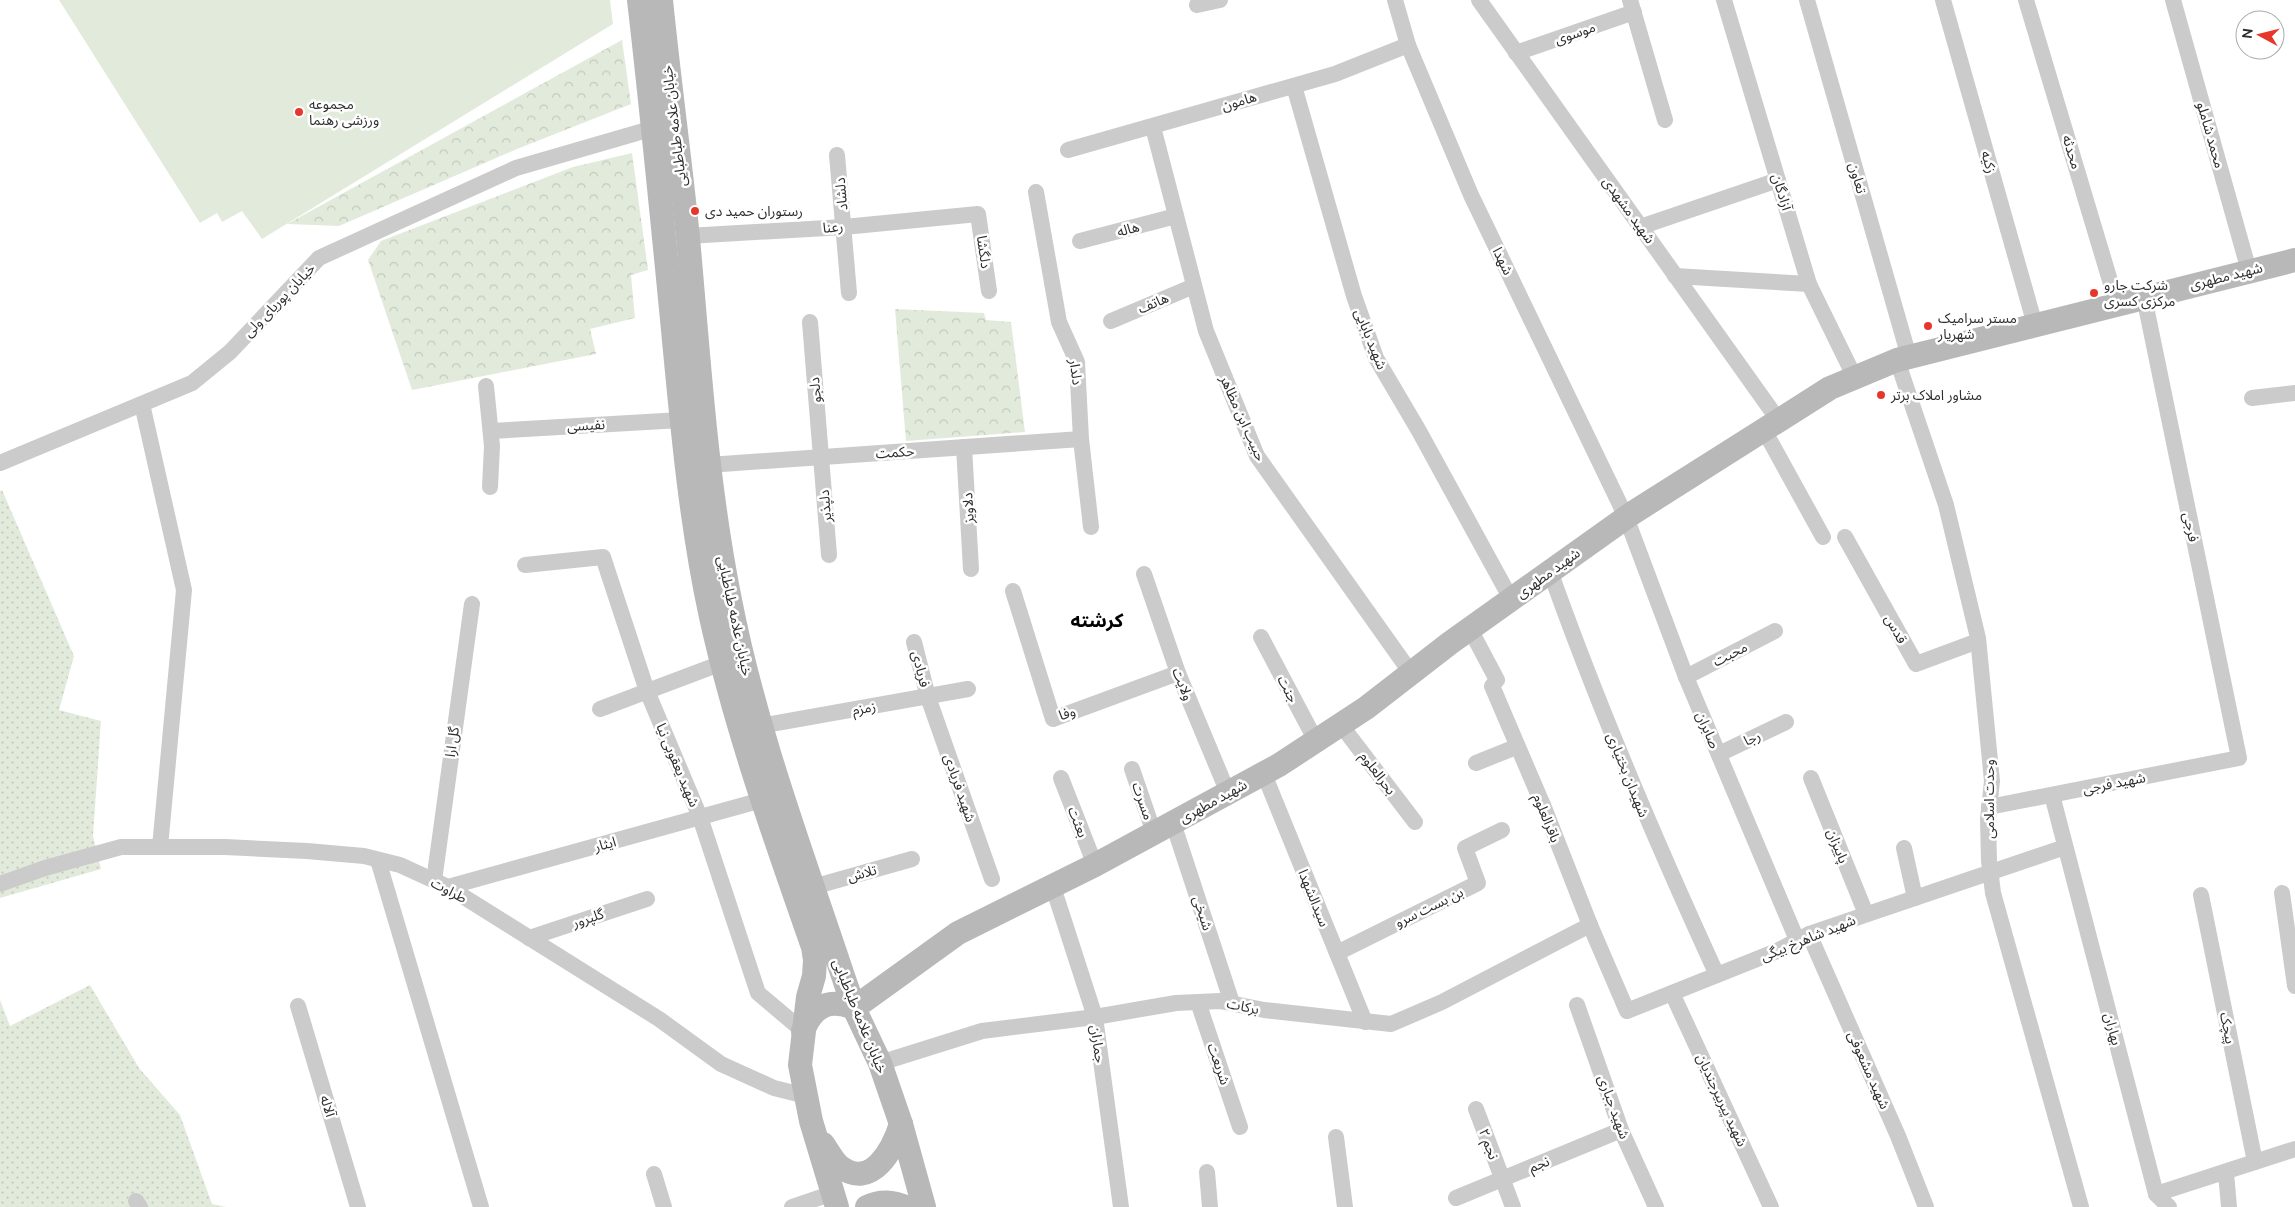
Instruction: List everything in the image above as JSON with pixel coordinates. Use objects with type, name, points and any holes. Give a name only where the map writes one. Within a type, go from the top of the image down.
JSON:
[{"type":"street","name":"خیابان علامه طباطبایی","points":[[639,0],[654,128],[664,238],[692,418],[697,466],[696,533],[813,947],[815,960],[814,976],[808,997],[800,1065],[815,1132],[835,1200]]},
{"type":"street","name":"خیابان علامه طباطبایی","points":[[661,0],[687,236],[692,418]]},
{"type":"street","points":[[1197,5],[1220,0]]},
{"type":"street","name":"شهدا","points":[[1395,0],[1408,45],[1471,195],[1626,517]]},
{"type":"street","name":"شهید مشهدی","points":[[1479,0],[1675,276],[1771,425]]},
{"type":"street","name":"آزادگان","points":[[1724,0],[1809,284],[1855,378]]},
{"type":"street","name":"تعاون","points":[[1807,0],[1903,359]]},
{"type":"street","name":"زکیه","points":[[1943,0],[2035,325]]},
{"type":"street","name":"محدثه","points":[[2026,0],[2117,304]]},
{"type":"street","name":"محمد شاملو","points":[[2172,0],[2249,271]]},
{"type":"street","name":"موسوی","points":[[1516,53],[1632,6],[1666,120]]},
{"type":"street","name":"هامون","points":[[1068,150],[1335,74],[1408,45]]},
{"type":"street","name":"شهید بابایی","points":[[1294,86],[1354,296],[1376,358],[1419,431],[1511,599]]},
{"type":"street","name":"حبیب ابن مظاهر","points":[[1153,126],[1206,331],[1257,456],[1411,673]]},
{"type":"street","name":"خیابان پوریای ولی","points":[[0,463],[192,383],[230,352],[319,258],[516,168],[654,128]]},
{"type":"street","name":"دلشاد","points":[[837,155],[849,294]]},
{"type":"street","points":[[1640,226],[1778,180]]},
{"type":"street","name":"دلدار","points":[[1036,192],[1059,322],[1077,362],[1081,439],[1091,527]]},
{"type":"street","name":"رعنا","points":[[687,236],[844,227],[978,214]]},
{"type":"street","name":"دلگشا","points":[[978,214],[989,291]]},
{"type":"street","name":"هاله","points":[[1080,241],[1176,216]]},
{"type":"street","points":[[664,238],[687,236]]},
{"type":"street","name":"شهید مطهری","points":[[854,1008],[958,933],[1095,865],[1264,774],[1316,741],[1341,725],[1511,599],[1626,517],[1830,388],[1903,359],[2295,260]]},
{"type":"street","points":[[1675,276],[1809,284]]},
{"type":"street","name":"هاتف","points":[[1111,320],[1194,286]]},
{"type":"street","name":"فرجی","points":[[2144,297],[2239,758]]},
{"type":"street","name":"دلجو","points":[[810,322],[820,457]]},
{"type":"street","name":"وحدت اسلامی","points":[[1903,359],[1946,505],[1978,641],[1992,780],[1989,808],[1990,872],[2002,924],[2081,1207]]},
{"type":"street","points":[[486,386],[491,431],[490,487]]},
{"type":"street","points":[[2252,398],[2295,393]]},
{"type":"street","points":[[142,404],[184,590],[160,847]]},
{"type":"street","name":"نفیسی","points":[[491,431],[692,418]]},
{"type":"street","points":[[1771,425],[1823,537]]},
{"type":"street","name":"حکمت","points":[[697,466],[1081,439]]},
{"type":"street","name":"دلاویز","points":[[964,447],[971,569]]},
{"type":"street","name":"دلپذیر","points":[[820,457],[829,555]]},
{"type":"street","name":"صابران","points":[[1626,517],[1686,676],[1718,754],[1803,937]]},
{"type":"street","name":"قدس","points":[[1845,537],[1916,664],[1978,641]]},
{"type":"street","name":"شهید یعقوبی نیا","points":[[525,565],[603,557],[646,691],[700,817],[758,993],[803,1030]]},
{"type":"street","name":"شهیدان بختیاری","points":[[1550,572],[1607,722],[1652,833],[1717,975]]},
{"type":"street","name":"ولایت","points":[[1144,574],[1178,672],[1228,793]]},
{"type":"street","name":"وفا","points":[[1013,591],[1053,718],[1178,672]]},
{"type":"street","name":"گل ارا","points":[[441,884],[472,604]]},
{"type":"street","name":"باقرالعلوم","points":[[1470,629],[1497,680],[1492,686],[1516,747],[1545,810],[1590,926],[1627,1011]]},
{"type":"street","name":"محبت","points":[[1686,676],[1775,631]]},
{"type":"street","name":"جنت","points":[[1261,637],[1316,741]]},
{"type":"street","name":"فریادی","points":[[914,642],[928,697]]},
{"type":"street","points":[[600,709],[732,661]]},
{"type":"street","name":"زمزم","points":[[750,728],[928,697],[968,688]]},
{"type":"street","name":"شهید فریادی","points":[[928,697],[992,879]]},
{"type":"street","name":"رجا","points":[[1718,754],[1786,722]]},
{"type":"street","name":"بحرالعلوم","points":[[1341,725],[1415,822]]},
{"type":"street","points":[[1476,763],[1516,747]]},
{"type":"street","name":"شهید فرجی","points":[[1989,808],[2239,758]]},
{"type":"street","name":"مسرت","points":[[1132,769],[1163,828]]},
{"type":"street","name":"سیدالشهدا","points":[[1264,774],[1365,1022]]},
{"type":"street","name":"بعثت","points":[[1061,778],[1095,865]]},
{"type":"street","name":"پاییزان","points":[[1811,778],[1866,914]]},
{"type":"street","name":"بهاران","points":[[2052,795],[2156,1194]]},
{"type":"street","name":"خیابان علامه طباطبایی","points":[[772,797],[813,887],[854,1008],[880,1063],[901,1124],[924,1207]]},
{"type":"street","name":"ایثار","points":[[441,884],[772,797]]},
{"type":"street","name":"شیخی","points":[[1163,828],[1232,1003]]},
{"type":"street","name":"بن بست سرو","points":[[1337,953],[1478,883],[1465,848],[1502,830]]},
{"type":"street","name":"طراوت","points":[[0,884],[45,868],[121,847],[243,848],[364,856],[400,865],[441,884],[529,938],[659,1019],[720,1064],[774,1088],[806,1096]]},
{"type":"street","name":"شهید شاهرخ بیگی","points":[[1627,1011],[1777,951],[1803,937],[2065,847]]},
{"type":"street","points":[[1904,848],[1915,898]]},
{"type":"street","name":"تلاش","points":[[813,887],[912,859]]},
{"type":"street","points":[[378,860],[481,1207]]},
{"type":"street","name":"جماران","points":[[1053,887],[1095,1017],[1121,1207]]},
{"type":"street","points":[[2282,893],[2295,986]]},
{"type":"street","name":"پیچک","points":[[2201,895],[2255,1162]]},
{"type":"street","name":"گلپرور","points":[[529,938],[647,899]]},
{"type":"street","name":"برکات","points":[[880,1063],[982,1031],[1095,1017],[1176,1003],[1220,1001],[1264,1010],[1391,1024],[1442,1002],[1590,926]]},
{"type":"street","name":"شهید مشعوفی","points":[[1803,937],[1898,1136],[1926,1207]]},
{"type":"street","name":"شهید پیربیرجندیان","points":[[1672,993],[1771,1207]]},
{"type":"street","name":"شریعت","points":[[1198,1002],[1240,1127]]},
{"type":"street","points":[[803,1030],[808,1018],[817,1009],[829,1004],[842,1003],[854,1008]]},
{"type":"street","name":"شهید جباری","points":[[1577,1005],[1622,1130],[1656,1207]]},
{"type":"street","name":"آلاله","points":[[298,1006],[358,1207]]},
{"type":"street","name":"نجم ۲","points":[[1476,1109],[1513,1207]]},
{"type":"street","points":[[815,1132],[839,1166],[853,1173],[863,1172],[880,1164],[894,1144],[901,1124]]},
{"type":"street","name":"نجم","points":[[1456,1198],[1622,1130]]},
{"type":"street","points":[[1336,1138],[1345,1207]]},
{"type":"street","points":[[2169,1207],[2156,1194],[2295,1150]]},
{"type":"street","points":[[1207,1172],[1210,1207]]},
{"type":"street","points":[[2226,1173],[2229,1207]]},
{"type":"street","points":[[654,1174],[664,1207]]},
{"type":"street","points":[[792,1207],[835,1200]]},
{"type":"street","points":[[867,1207],[881,1202],[895,1202],[906,1207]]},
{"type":"green space","name":"مجموعه ورزشی رهنما","points":[[59,0],[610,0],[613,24],[262,239],[242,211],[222,222],[217,213],[200,223]]},
{"type":"green space","points":[[622,40],[631,104],[517,149],[339,226],[287,224]]},
{"type":"green space","points":[[632,153],[648,270],[631,275],[635,318],[590,329],[596,354],[412,390],[368,260],[381,241],[573,167]]},
{"type":"green space","points":[[895,309],[984,313],[986,320],[1011,322],[1025,432],[906,441]]},
{"type":"green space","points":[[2,490],[74,656],[59,710],[101,721],[93,836],[101,869],[0,898],[0,491]]},
{"type":"green space","points":[[90,985],[139,1068],[180,1115],[212,1204],[226,1207],[0,1207],[0,1000],[10,1026]]},
{"type":"place","name":"مجموعه ورزشی رهنما","points":[[299,112]]},
{"type":"place","name":"رستوران حمید دی","points":[[695,211]]},
{"type":"place","name":"شرکت جارو مرکزی کسری","points":[[2094,293]]},
{"type":"place","name":"مستر سرامیک شهریار","points":[[1928,326]]},
{"type":"place","name":"مشاور املاک برتر","points":[[1881,395]]},
{"type":"district","name":"کرشته","points":[[1097,620]]}]
